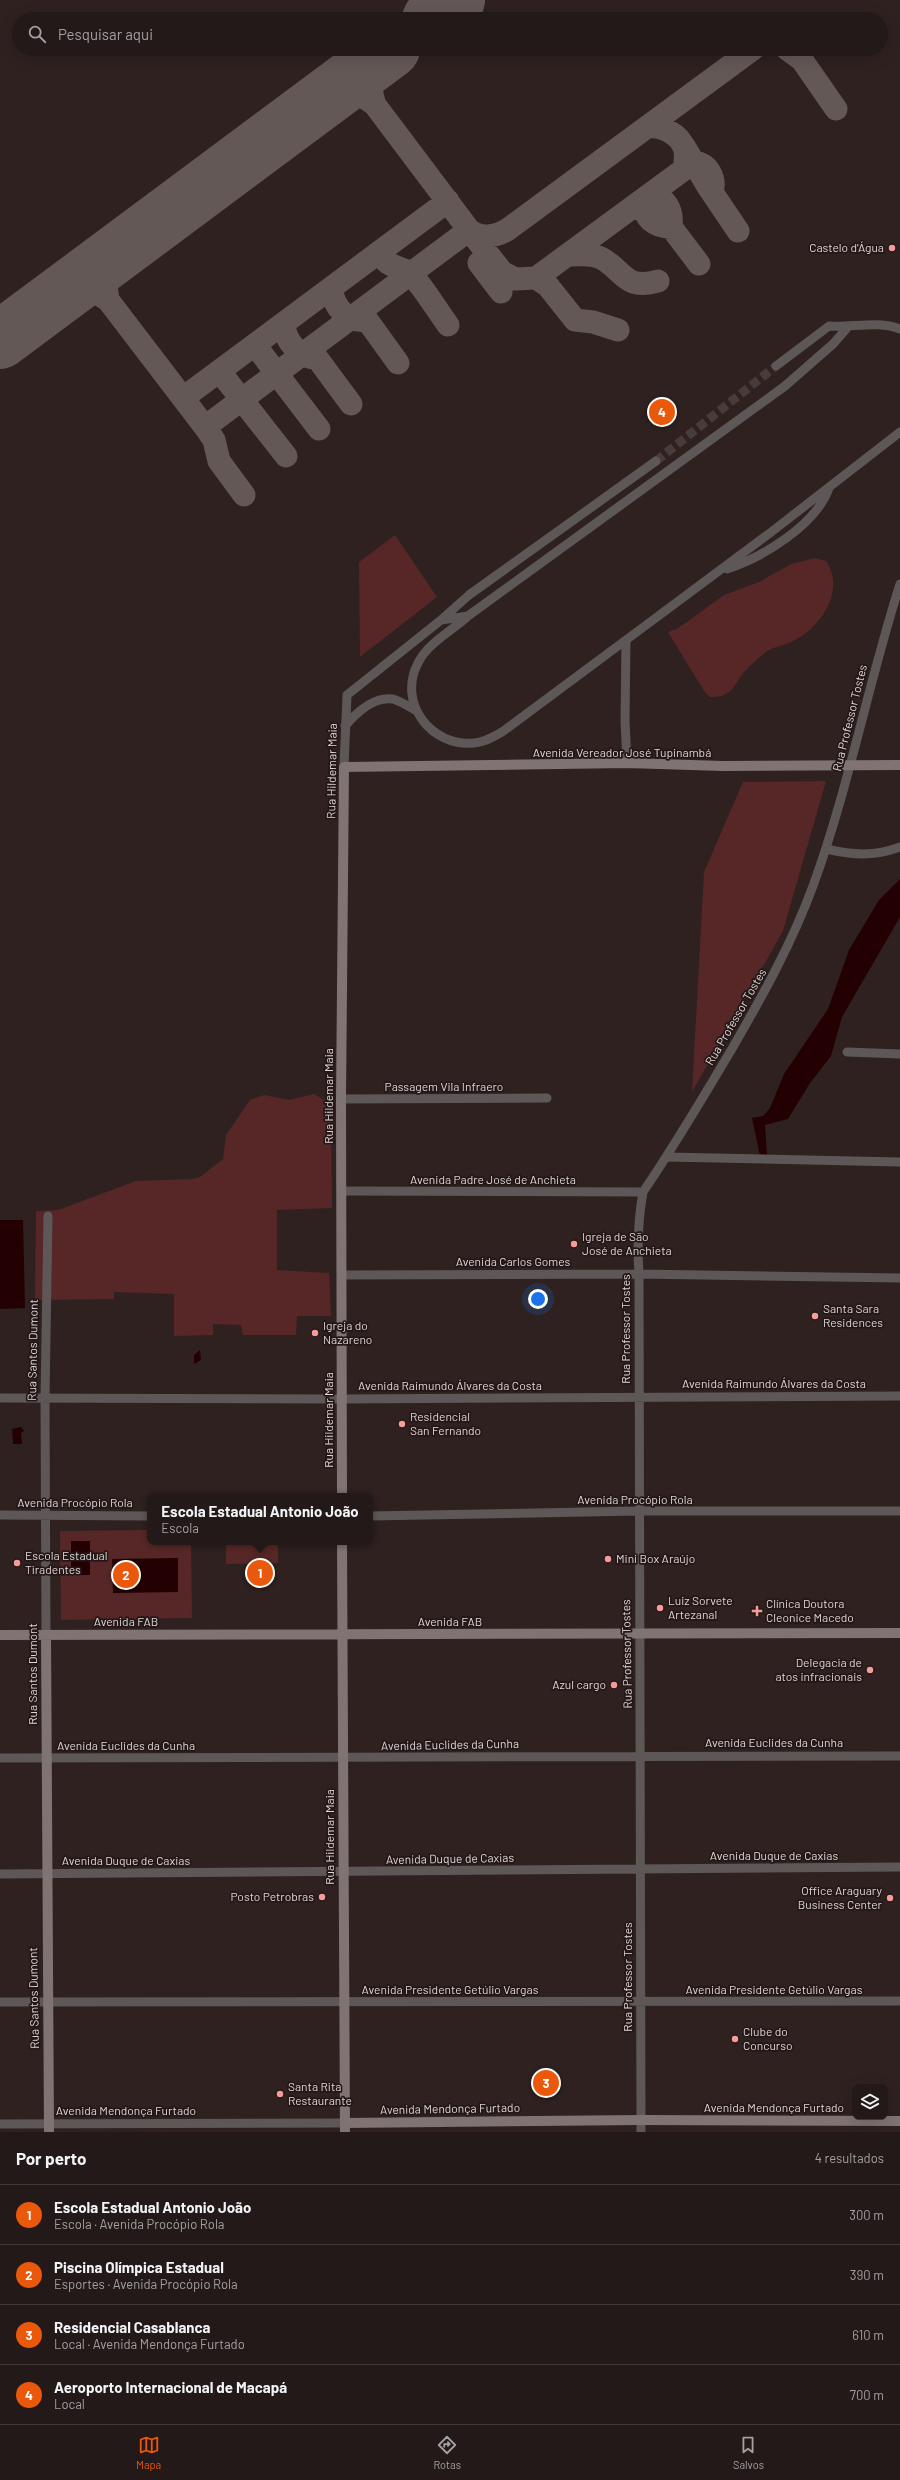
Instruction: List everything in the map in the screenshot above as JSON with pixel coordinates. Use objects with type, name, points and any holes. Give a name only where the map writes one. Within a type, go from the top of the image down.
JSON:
[{"type":"street","points":[[776,366],[829,326],[847,328],[883,325],[900,329]]},
{"type":"street","points":[[415,710],[411,686],[417,664],[423,654],[468,616],[785,386],[833,344],[847,328]]},
{"type":"street","points":[[345,726],[356,714],[380,700],[392,699],[415,710],[435,733],[448,740],[460,743],[488,740],[720,571],[900,432]]},
{"type":"street","points":[[441,620],[469,595],[656,461]]},
{"type":"street","name":"Rua Professor Tostes","points":[[641,2132],[641,1755],[638,1635],[638,1274],[636,1245],[644,1192],[667,1157],[778,967],[793,935],[826,849],[850,766],[879,652],[900,584]]},
{"type":"street","points":[[441,620],[468,616]]},
{"type":"street","name":"Rua Hildemar Maia","points":[[342,1493],[341,1099],[344,766],[347,695],[441,620]]},
{"type":"street","points":[[626,640],[625,721],[627,763]]},
{"type":"street","name":"Avenida Vereador José Tupinambá","points":[[344,766],[627,763],[850,766],[900,765]]},
{"type":"street","points":[[826,849],[863,856],[882,853],[900,847]]},
{"type":"street","points":[[847,1052],[900,1054]]},
{"type":"street","name":"Passagem Vila Infraero","points":[[341,1099],[547,1098]]},
{"type":"street","points":[[667,1157],[900,1162]]},
{"type":"street","name":"Avenida Padre José de Anchieta","points":[[342,1191],[644,1192]]},
{"type":"street","name":"Rua Santos Dumont","points":[[48,1216],[45,1398],[46,1874],[49,2128]]},
{"type":"street","name":"Avenida Carlos Gomes","points":[[342,1275],[638,1274],[900,1278]]},
{"type":"street","name":"Avenida Raimundo Álvares da Costa","points":[[0,1398],[342,1399],[900,1396]]},
{"type":"street","name":"Avenida Procópio Rola","points":[[373,1516],[638,1511],[900,1512]]},
{"type":"street","name":"Avenida Procópio Rola","points":[[0,1515],[147,1516]]},
{"type":"street","name":"Rua Hildemar Maia","points":[[342,1545],[344,2128]]},
{"type":"street","name":"Avenida FAB","points":[[0,1635],[638,1635],[900,1633]]},
{"type":"street","name":"Avenida Euclides da Cunha","points":[[0,1758],[343,1758],[641,1755],[900,1756]]},
{"type":"street","name":"Avenida Duque de Caxias","points":[[0,1874],[900,1867]]},
{"type":"street","name":"Avenida Presidente Getúlio Vargas","points":[[0,2002],[900,2001]]},
{"type":"street","name":"Avenida Mendonça Furtado","points":[[0,2124],[49,2128],[344,2128],[641,2120],[900,2121]]},
{"type":"shaded area","points":[[395,535],[437,597],[360,657],[359,562]]},
{"type":"shaded area","points":[[815,558],[826,561],[831,572],[833,583],[832,595],[828,607],[821,617],[813,627],[803,635],[793,641],[765,652],[746,670],[728,693],[718,697],[710,697],[704,691],[668,632],[677,629],[724,595],[759,582],[791,564]]},
{"type":"shaded area","points":[[826,781],[783,931],[692,1092],[704,872],[743,782]]},
{"type":"shaded area","points":[[900,879],[900,917],[842,1017],[831,1056],[810,1083],[788,1119],[765,1125],[767,1156],[760,1156],[752,1118],[763,1116],[770,1108],[784,1074],[828,1009],[849,950],[879,900]]},
{"type":"shaded area","points":[[314,1094],[331,1104],[332,1208],[277,1210],[277,1270],[329,1273],[331,1316],[297,1316],[296,1335],[243,1335],[241,1325],[213,1324],[213,1335],[174,1336],[174,1294],[114,1292],[114,1299],[35,1300],[36,1211],[58,1210],[136,1181],[192,1179],[200,1177],[223,1159],[226,1135],[250,1100],[264,1095],[289,1100]]},
{"type":"shaded area","points":[[0,1220],[23,1220],[25,1308],[0,1309]]},
{"type":"shaded area","points":[[200,1350],[201,1360],[194,1364],[194,1355]]},
{"type":"shaded area","points":[[21,1427],[24,1431],[21,1433],[22,1444],[13,1444],[12,1429]]},
{"type":"shaded area","points":[[147,1530],[147,1545],[191,1545],[192,1618],[61,1620],[60,1531]]},
{"type":"shaded area","points":[[71,1541],[90,1541],[90,1575],[71,1575]]},
{"type":"shaded area","points":[[226,1545],[278,1545],[278,1563],[226,1564]]},
{"type":"shaded area","points":[[178,1558],[178,1592],[113,1593],[112,1559]]},
{"type":"taxiway","points":[[375,105],[372,90],[373,78],[375,71],[384,56]]},
{"type":"taxiway","points":[[327,96],[347,93],[358,95],[364,97],[375,105],[469,230],[478,235],[488,236],[507,230],[743,56]]},
{"type":"taxiway","points":[[797,56],[802,60],[836,109]]},
{"type":"taxiway","points":[[647,127],[662,128],[675,135],[683,146],[685,161]]},
{"type":"taxiway","points":[[684,146],[707,185],[738,231]]},
{"type":"taxiway","points":[[469,230],[502,272],[515,279],[536,278],[694,162],[704,166],[710,173],[713,182],[712,192]]},
{"type":"taxiway","points":[[653,193],[666,203],[670,211],[671,227]]},
{"type":"taxiway","points":[[183,398],[448,201]]},
{"type":"taxiway","points":[[642,201],[648,217],[655,223],[665,227],[671,227],[699,264]]},
{"type":"taxiway","points":[[205,427],[469,230]]},
{"type":"taxiway","points":[[383,250],[384,259],[387,262],[413,276],[448,325]]},
{"type":"taxiway","points":[[108,300],[106,275],[109,264],[116,253]]},
{"type":"taxiway","points":[[570,255],[597,256],[609,263],[625,278],[631,281],[638,283],[658,281]]},
{"type":"taxiway","points":[[479,263],[501,292]]},
{"type":"taxiway","points":[[536,278],[548,286],[575,320],[593,322],[618,330]]},
{"type":"taxiway","points":[[331,288],[335,301],[342,312],[353,319],[367,320],[398,363]]},
{"type":"taxiway","points":[[60,295],[67,292],[85,290],[96,293],[108,300],[205,427],[214,440],[219,461],[244,495]]},
{"type":"taxiway","points":[[284,324],[287,336],[294,347],[304,355],[317,358],[351,404]]},
{"type":"taxiway","points":[[253,346],[258,349],[319,429]]},
{"type":"taxiway","points":[[214,375],[224,377],[286,456]]},
{"type":"runway","points":[[440,12],[456,0]]},
{"type":"runway","points":[[0,340],[382,56]]},
{"type":"tunnel","points":[[656,461],[776,366]]},
{"type":"place","name":"Castelo d'Água","points":[[892,248]]},
{"type":"place","name":"Aeroporto Internacional de Macapá","points":[[662,412]]},
{"type":"place","name":"Igreja de São José de Anchieta","points":[[574,1244]]},
{"type":"place","name":"Santa Sara Residences","points":[[815,1316]]},
{"type":"place","name":"Igreja do Nazareno","points":[[315,1333]]},
{"type":"place","name":"Residencial San Fernando","points":[[402,1424]]},
{"type":"place","name":"Mini Box Araújo","points":[[608,1559]]},
{"type":"place","name":"Escola Estadual Tiradentes","points":[[17,1563]]},
{"type":"place","name":"Escola Estadual Antonio João","points":[[260,1573]]},
{"type":"place","name":"Piscina Olímpica Estadual","points":[[126,1575]]},
{"type":"place","name":"Luiz Sorvete Artezanal","points":[[660,1608]]},
{"type":"place","name":"Clínica Doutora Cleonice Macedo","points":[[757,1611]]},
{"type":"place","name":"Delegacia de atos infracionais","points":[[870,1670]]},
{"type":"place","name":"Azul cargo","points":[[614,1685]]},
{"type":"place","name":"Posto Petrobras","points":[[322,1897]]},
{"type":"place","name":"Office Araguary Business Center","points":[[890,1898]]},
{"type":"place","name":"Clube do Concurso","points":[[735,2039]]},
{"type":"place","name":"Residencial Casablanca","points":[[546,2083]]},
{"type":"place","name":"Santa Rita Restaurante","points":[[280,2094]]}]
